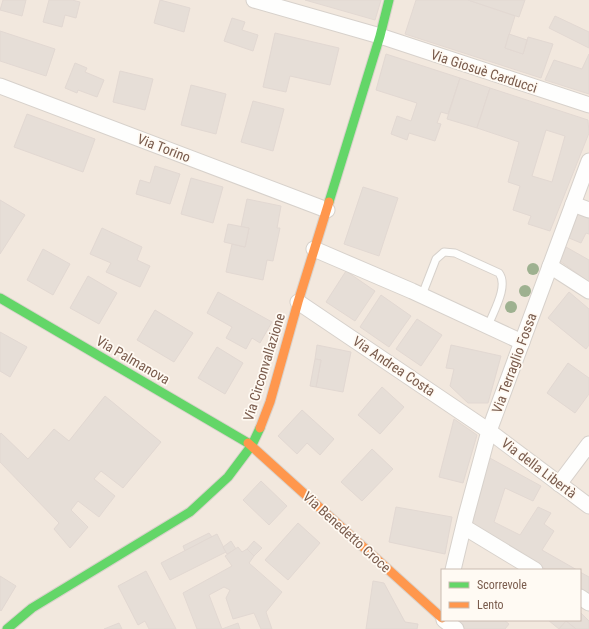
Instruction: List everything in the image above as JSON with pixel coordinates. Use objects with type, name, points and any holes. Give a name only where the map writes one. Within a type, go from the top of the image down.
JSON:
[{"type":"street","name":"Via Giosuè Carducci","points":[[254,0],[380,36],[589,105]]},
{"type":"street","name":"Via Circonvallazione","points":[[7,629],[32,608],[190,512],[228,477],[252,445],[270,402],[298,302],[380,36],[389,0]]},
{"type":"street","name":"Via Torino","points":[[0,86],[327,210]]},
{"type":"street","name":"Via Terraglio Fossa","points":[[453,569],[489,431],[589,161]]},
{"type":"street","points":[[573,204],[589,210]]},
{"type":"street","points":[[314,249],[417,293],[522,342]]},
{"type":"street","points":[[550,266],[589,292]]},
{"type":"street","name":"Via Palmanova","points":[[0,299],[252,445]]},
{"type":"street","name":"Via Andrea Costa","points":[[298,302],[489,431]]},
{"type":"street","name":"Via della Libertà","points":[[489,431],[589,506]]},
{"type":"street","points":[[559,484],[589,444]]},
{"type":"street","name":"Via Benedetto Croce","points":[[252,445],[441,617]]},
{"type":"street","points":[[464,527],[533,569]]},
{"type":"street","name":"Via Benedetto Croce","points":[[445,621],[456,629]]},
{"type":"lane","points":[[417,293],[436,259],[444,252],[455,253],[499,273],[502,277],[502,292],[488,326]]},
{"type":"shaded area","points":[[0,0],[589,0],[589,629],[0,629]]},
{"type":"building","points":[[3,0],[26,0],[22,16],[0,10]]},
{"type":"building","points":[[49,0],[72,0],[80,2],[76,18],[65,15],[62,27],[43,22]]},
{"type":"building","points":[[160,0],[190,8],[184,32],[154,23]]},
{"type":"building","points":[[305,0],[381,0],[375,20]]},
{"type":"building","points":[[416,0],[468,0],[515,16],[505,48],[523,54],[528,37],[553,44],[541,78],[405,34]]},
{"type":"building","points":[[468,0],[525,0],[519,17]]},
{"type":"building","points":[[555,16],[589,32],[589,48],[549,28]]},
{"type":"building","points":[[232,18],[245,22],[242,30],[258,35],[253,51],[224,41]]},
{"type":"building","points":[[0,31],[55,49],[46,76],[0,61]]},
{"type":"building","points":[[275,33],[339,48],[330,85],[290,76],[286,92],[263,87]]},
{"type":"building","points":[[509,34],[527,40],[523,54],[505,48]]},
{"type":"building","points":[[386,54],[460,78],[448,114],[441,112],[437,123],[441,124],[435,141],[409,133],[407,140],[391,134],[397,116],[411,121],[417,103],[376,90]]},
{"type":"building","points":[[589,54],[589,94],[545,80],[554,60],[582,69]]},
{"type":"building","points":[[75,63],[87,68],[85,72],[104,80],[97,97],[78,90],[77,93],[65,88]]},
{"type":"building","points":[[120,71],[153,79],[145,110],[113,102]]},
{"type":"building","points":[[460,78],[490,88],[477,128],[447,119]]},
{"type":"building","points":[[191,85],[226,94],[216,134],[181,125]]},
{"type":"building","points":[[490,88],[588,120],[589,133],[550,231],[528,224],[531,216],[513,210],[520,186],[508,182],[519,142],[477,128]],"holes":[[[546,130],[565,136],[552,182],[532,176]]]},
{"type":"building","points":[[253,101],[284,109],[273,151],[241,142]]},
{"type":"building","points":[[27,114],[95,139],[83,172],[14,147]]},
{"type":"building","points":[[155,166],[180,174],[170,204],[136,194],[140,180],[150,183]]},
{"type":"building","points":[[191,178],[223,187],[213,223],[181,214]]},
{"type":"building","points":[[363,187],[398,198],[379,256],[344,244]]},
{"type":"building","points":[[247,199],[281,206],[277,228],[280,228],[273,261],[267,260],[263,280],[226,272],[232,244],[245,247],[249,228],[241,227]]},
{"type":"building","points":[[0,200],[25,215],[0,254]]},
{"type":"building","points":[[578,212],[589,217],[589,234],[586,233],[581,243],[569,238]]},
{"type":"building","points":[[228,224],[249,228],[245,247],[224,242]]},
{"type":"building","points":[[102,228],[142,247],[137,260],[150,266],[140,287],[106,272],[111,263],[90,254]]},
{"type":"building","points":[[566,247],[589,260],[589,282],[560,261]]},
{"type":"building","points":[[43,249],[70,264],[53,295],[27,280]]},
{"type":"building","points":[[346,271],[375,291],[355,321],[326,302]]},
{"type":"building","points":[[88,276],[117,293],[99,324],[70,308]]},
{"type":"building","points":[[218,292],[272,322],[260,343],[252,338],[246,349],[226,338],[232,327],[207,313]]},
{"type":"building","points":[[569,292],[589,309],[589,345],[586,349],[548,318]]},
{"type":"building","points":[[381,295],[411,316],[389,347],[360,327]]},
{"type":"building","points":[[155,310],[193,333],[174,362],[137,340]]},
{"type":"building","points":[[417,319],[442,335],[421,366],[396,349]]},
{"type":"building","points":[[0,332],[27,347],[10,377],[0,371]]},
{"type":"building","points":[[317,345],[351,352],[343,392],[316,387],[321,360],[315,359]]},
{"type":"building","points":[[451,345],[501,356],[488,403],[468,403],[450,386],[454,369],[446,368]]},
{"type":"building","points":[[217,347],[243,363],[225,394],[198,378]]},
{"type":"building","points":[[315,359],[321,360],[316,387],[310,386]]},
{"type":"building","points":[[568,363],[589,378],[589,394],[575,413],[547,393]]},
{"type":"building","points":[[382,387],[404,407],[380,434],[358,415]]},
{"type":"building","points":[[105,396],[161,442],[123,488],[101,471],[94,479],[115,496],[99,517],[78,501],[71,510],[88,527],[70,548],[54,529],[59,523],[0,462],[0,434],[1,433],[28,459],[54,429],[69,441]]},
{"type":"building","points":[[302,410],[334,439],[320,455],[307,443],[297,454],[278,436]]},
{"type":"building","points":[[454,419],[477,435],[463,483],[439,477]]},
{"type":"building","points":[[372,449],[393,469],[362,501],[341,482]]},
{"type":"building","points":[[488,457],[541,486],[533,501],[505,488],[494,522],[520,535],[538,507],[551,513],[544,524],[554,531],[542,550],[575,569],[545,569],[469,524]]},
{"type":"building","points":[[261,481],[287,506],[269,525],[243,500]]},
{"type":"building","points":[[396,507],[452,517],[445,554],[389,542]]},
{"type":"building","points":[[298,523],[320,543],[288,580],[265,560]]},
{"type":"building","points":[[209,533],[212,537],[185,551],[183,546]]},
{"type":"building","points":[[217,534],[226,552],[170,580],[161,563]]},
{"type":"building","points":[[231,541],[236,549],[227,554],[223,547]]},
{"type":"building","points":[[254,541],[262,548],[254,556],[247,549]]},
{"type":"building","points":[[238,547],[242,552],[247,549],[254,556],[249,563],[282,592],[266,612],[272,629],[261,629],[254,613],[233,619],[226,598],[230,590],[224,587],[209,595],[222,629],[197,629],[183,593],[232,566],[225,556]]},
{"type":"building","points":[[146,571],[176,629],[149,629],[145,621],[138,625],[118,586]]},
{"type":"building","points":[[581,573],[589,577],[589,595],[581,590]]},
{"type":"building","points":[[0,576],[16,586],[1,611],[0,610]]},
{"type":"building","points":[[373,581],[384,583],[405,622],[418,624],[417,629],[366,629]]},
{"type":"building","points":[[581,613],[589,621],[589,629],[576,629],[566,621],[581,621]]},
{"type":"building","points":[[452,621],[505,621],[509,624],[505,629],[464,629]]},
{"type":"building","points":[[549,621],[566,621],[559,629]]},
{"type":"building","points":[[566,621],[576,629],[559,629]]},
{"type":"building","points":[[119,623],[122,629],[104,629]]},
{"type":"building","points":[[238,623],[240,629],[222,629]]},
{"type":"traffic: fast","points":[[329,202],[380,36],[389,0]]},
{"type":"traffic: fast","points":[[0,298],[248,443]]},
{"type":"traffic: fast","points":[[7,629],[32,608],[190,512],[228,477],[252,445],[260,428]]},
{"type":"traffic: slow","points":[[260,428],[270,402],[298,302],[329,202]]},
{"type":"traffic: slow","points":[[248,443],[441,617]]}]
